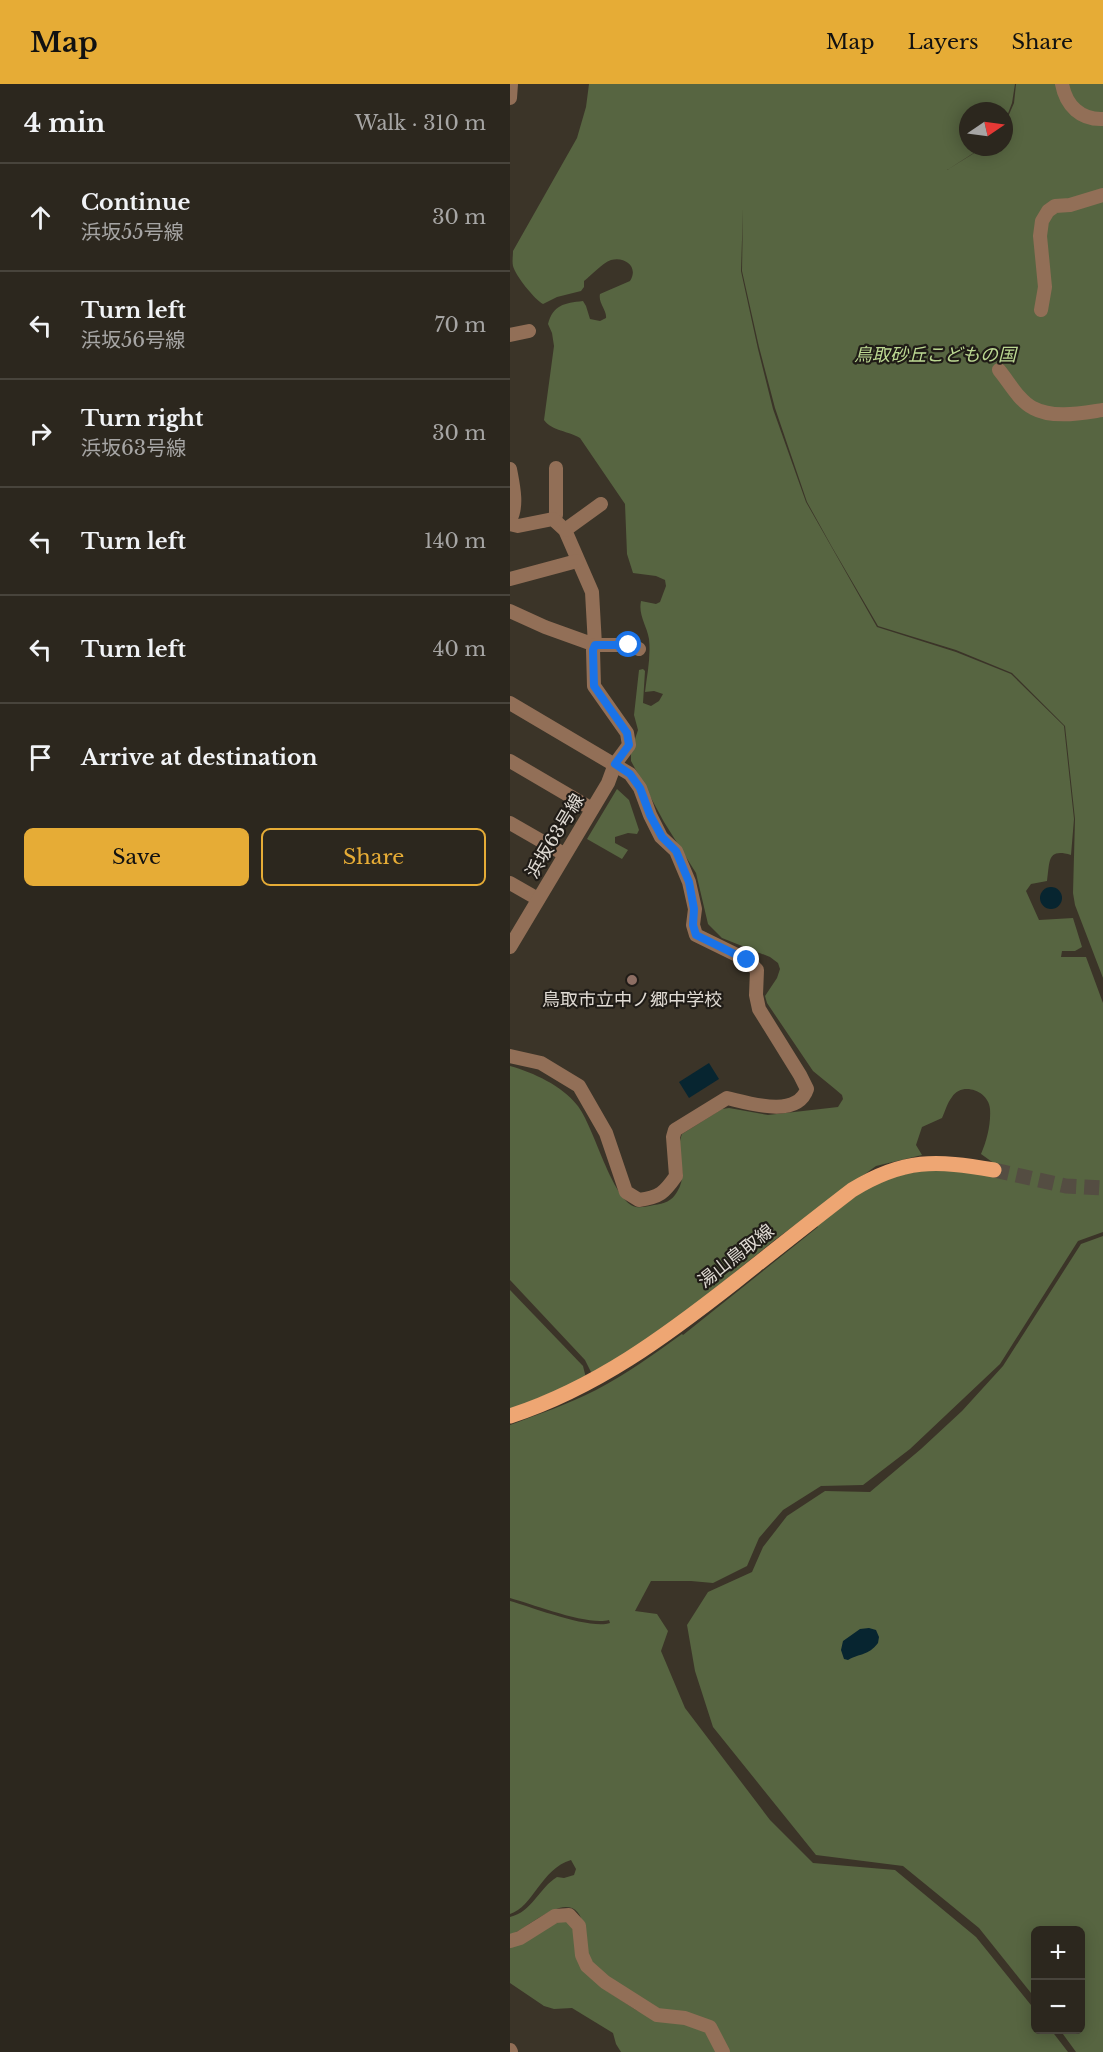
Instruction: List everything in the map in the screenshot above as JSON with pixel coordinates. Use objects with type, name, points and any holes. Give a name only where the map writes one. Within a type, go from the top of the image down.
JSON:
[{"type":"main road","name":"湯山鳥取線","points":[[510,1416],[554,1400],[610,1372],[644,1350],[852,1190],[870,1179],[914,1164],[935,1162],[994,1170]]},
{"type":"street","points":[[510,98],[511,84]]},
{"type":"street","points":[[1062,84],[1069,103],[1077,113],[1087,118],[1103,119]]},
{"type":"street","points":[[1041,309],[1045,287],[1040,236],[1042,221],[1048,211],[1055,206],[1070,205],[1103,195]]},
{"type":"street","points":[[510,335],[528,331]]},
{"type":"street","points":[[999,370],[1021,397],[1034,408],[1071,415],[1103,410]]},
{"type":"street","points":[[510,469],[513,514],[510,522],[518,526],[553,519],[556,515],[556,468]]},
{"type":"street","points":[[565,530],[601,504]]},
{"type":"street","points":[[553,519],[565,530],[592,592],[595,645]]},
{"type":"street","points":[[510,579],[577,561]]},
{"type":"street","points":[[510,610],[545,627],[595,645],[629,645],[639,649]]},
{"type":"street","name":"浜坂63号線","points":[[510,946],[608,783],[615,764],[629,745],[627,733],[594,686],[593,650],[595,645]]},
{"type":"street","points":[[510,703],[630,774],[640,788],[650,815],[662,837],[676,851],[689,882],[696,935],[747,960],[757,970],[756,996],[759,1009],[807,1089],[804,1096],[794,1103],[775,1108],[727,1098],[675,1130],[673,1137],[676,1176],[666,1190],[657,1197],[639,1200],[626,1192],[606,1133],[579,1086],[541,1063],[510,1056]]},
{"type":"street","points":[[510,761],[592,809]]},
{"type":"street","points":[[510,823],[564,855]]},
{"type":"street","points":[[510,883],[538,899]]},
{"type":"street","points":[[510,1941],[520,1938],[555,1916],[569,1915],[579,1926],[582,1954],[587,1966],[604,1982],[657,2015],[685,2018],[710,2027],[723,2052]]},
{"type":"green space","name":"鳥取砂丘こどもの国","points":[[589,84],[1015,84],[1012,102],[959,102],[959,156],[969,156],[947,170],[970,156],[1013,156],[1013,105],[1016,84],[1103,84],[1103,978],[1075,905],[1073,893],[1075,819],[1065,726],[1012,673],[956,650],[878,626],[807,502],[775,408],[742,271],[743,209],[741,271],[773,409],[806,502],[877,627],[956,652],[1011,674],[1064,726],[1074,819],[1071,855],[1058,853],[1054,855],[1051,858],[1047,881],[1031,884],[1026,891],[1039,920],[1073,918],[1082,947],[1075,951],[1062,951],[1061,957],[1086,957],[1103,1003],[1103,1232],[1078,1241],[1000,1364],[910,1449],[863,1485],[821,1486],[783,1510],[759,1538],[747,1566],[713,1583],[651,1581],[635,1611],[657,1614],[668,1631],[661,1651],[685,1708],[770,1820],[813,1863],[895,1870],[976,1937],[1031,2005],[1031,2034],[1054,2034],[1068,2052],[728,2052],[720,2035],[638,2000],[599,1970],[588,1952],[581,1918],[572,1908],[557,1908],[510,1935],[510,1917],[530,1905],[557,1877],[564,1878],[574,1875],[576,1869],[571,1860],[552,1871],[525,1904],[510,1914],[510,1601],[576,1621],[610,1623],[609,1620],[574,1617],[510,1598],[510,1425],[586,1395],[683,1335],[850,1200],[871,1187],[885,1180],[916,1172],[995,1164],[981,1154],[989,1126],[990,1109],[985,1097],[974,1090],[956,1092],[942,1118],[922,1127],[916,1145],[922,1155],[876,1166],[776,1239],[676,1320],[593,1376],[585,1360],[510,1280],[510,1066],[546,1081],[571,1098],[583,1115],[619,1192],[627,1202],[636,1207],[664,1203],[675,1195],[681,1185],[682,1177],[680,1141],[682,1134],[722,1109],[729,1108],[768,1115],[838,1107],[843,1099],[842,1095],[813,1071],[767,1003],[765,996],[777,978],[780,969],[778,963],[770,957],[722,938],[708,924],[696,873],[664,822],[631,761],[631,751],[638,730],[634,715],[639,670],[645,671],[643,703],[651,706],[659,701],[663,694],[654,691],[645,692],[649,646],[641,601],[656,604],[660,602],[666,586],[665,580],[656,576],[633,573],[627,554],[625,504],[580,438],[556,429],[544,420],[554,346],[548,324],[550,318],[560,306],[583,301],[590,319],[600,321],[606,318],[600,294],[630,281],[633,271],[626,261],[611,260],[584,281],[581,291],[557,297],[543,304],[526,287],[513,266],[513,251],[577,138],[586,107]]},
{"type":"green space","points":[[617,789],[629,800],[639,830],[637,834],[628,833],[615,837],[615,843],[628,850],[622,859],[587,839]]},
{"type":"green space","points":[[1103,1236],[1103,2052],[1076,2052],[1063,2034],[1085,2034],[1085,1926],[1031,1926],[1031,1993],[979,1928],[903,1866],[816,1855],[713,1727],[695,1671],[687,1625],[708,1592],[752,1572],[763,1547],[787,1516],[825,1491],[870,1492],[962,1411],[1003,1366],[1081,1244]]},
{"type":"green space","points":[[510,1290],[583,1366],[586,1378],[510,1410]]},
{"type":"green space","points":[[565,1919],[607,1991],[636,2010],[653,2017],[683,2022],[704,2030],[718,2052],[621,2052],[613,2033],[572,2008],[554,2009],[544,2006],[510,1983],[510,1948],[537,1930]]},
{"type":"water","points":[[1051,887],[1059,890],[1062,898],[1059,906],[1051,909],[1043,906],[1040,898],[1043,890]]},
{"type":"water","points":[[709,1063],[719,1079],[689,1098],[679,1082]]},
{"type":"water","points":[[860,1629],[876,1630],[879,1637],[878,1643],[867,1652],[848,1660],[844,1659],[841,1650],[843,1641]]},
{"type":"tunnel","points":[[994,1170],[1066,1186],[1103,1188]]},
{"type":"place","name":"鳥取市立中ノ郷中学校","points":[[632,980]]},
{"type":"route","points":[[629,645],[595,645],[593,650],[594,686],[627,733],[629,745],[615,764],[630,774],[640,788],[650,815],[662,837],[676,851],[689,882],[696,935],[747,960]]}]
